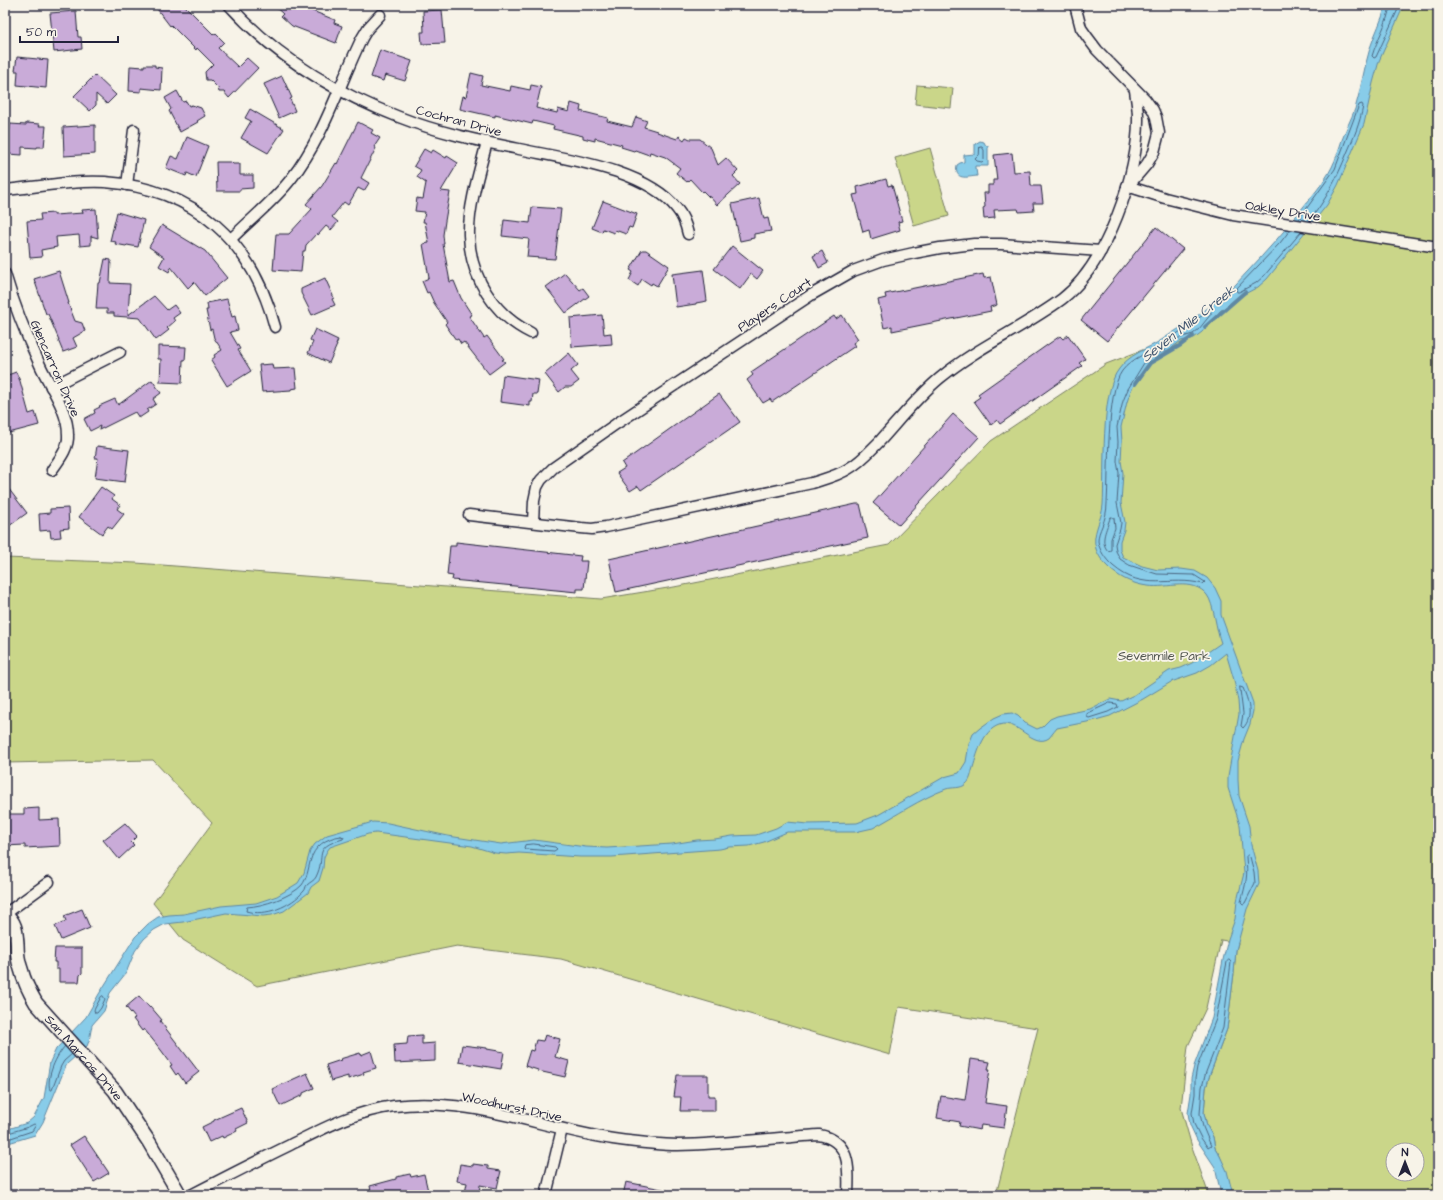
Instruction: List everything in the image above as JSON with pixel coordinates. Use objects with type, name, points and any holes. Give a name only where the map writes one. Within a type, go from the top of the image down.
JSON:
[{"type":"street","name":"Cochran Drive","points":[[229,5],[276,48],[340,91],[400,118],[424,126],[487,142],[598,166],[635,179],[655,190],[671,202],[682,216],[688,234]]},
{"type":"street","points":[[1075,5],[1081,28],[1088,38],[1097,50],[1145,99],[1153,110],[1157,122],[1159,133],[1154,152],[1147,164],[1127,186]]},
{"type":"street","points":[[231,238],[293,178],[310,151],[340,91],[363,35],[380,15]]},
{"type":"street","points":[[469,515],[581,528],[606,527],[812,483],[849,469],[865,456],[939,378],[1062,298],[1075,287],[1087,272],[1101,251],[1111,231],[1127,186],[1133,163],[1138,128],[1135,90]]},
{"type":"street","points":[[127,185],[134,130]]},
{"type":"street","points":[[487,142],[469,224],[469,243],[473,261],[481,285],[497,308],[510,322],[531,334]]},
{"type":"street","points":[[5,190],[86,182],[104,182],[145,188],[182,202],[214,223],[231,238],[244,256],[258,280],[270,308],[275,327]]},
{"type":"street","name":"Oakley Drive","points":[[1127,186],[1214,211],[1273,222],[1438,247]]},
{"type":"street","name":"Players Court","points":[[533,522],[534,501],[537,487],[541,480],[553,468],[616,424],[811,295],[853,270],[883,260],[914,253],[974,244],[1001,244],[1101,251]]},
{"type":"street","name":"Glencarron Drive","points":[[5,274],[7,291],[64,416],[68,436],[65,450],[52,470]]},
{"type":"street","points":[[51,387],[120,352]]},
{"type":"street","points":[[6,914],[48,882]]},
{"type":"street","name":"San Marcos Drive","points":[[6,914],[15,927],[21,970],[28,988],[41,1009],[104,1077],[130,1112],[180,1195]]},
{"type":"street","name":"Woodhurst Drive","points":[[191,1195],[328,1126],[355,1115],[382,1108],[413,1104],[432,1104],[484,1110],[562,1129],[614,1139],[673,1145],[819,1135],[835,1140],[842,1148],[848,1167],[848,1195]]},
{"type":"street","points":[[546,1195],[562,1129]]},
{"type":"green space","name":"Sevenmile Park","points":[[1394,5],[1438,5],[1438,1195],[1233,1195],[1220,1156],[1215,1148],[1213,1137],[1207,1126],[1204,1113],[1206,1088],[1227,1029],[1238,943],[1221,940],[1206,1008],[1188,1046],[1181,1108],[1192,1147],[1209,1195],[996,1195],[1038,1028],[899,1007],[890,1055],[561,959],[457,946],[257,986],[183,940],[153,903],[212,823],[153,760],[5,763],[5,558],[136,563],[601,599],[674,587],[889,545],[991,441],[1106,364],[1179,336],[1267,266],[1339,176]]},
{"type":"green space","points":[[917,85],[953,88],[951,108],[915,104]]},
{"type":"green space","points":[[930,148],[949,216],[914,226],[895,158]]},
{"type":"water","points":[[1386,5],[1404,5],[1379,61],[1364,124],[1338,185],[1327,205],[1267,279],[1258,287],[1239,297],[1220,311],[1202,332],[1194,338],[1181,341],[1166,355],[1156,358],[1148,365],[1131,390],[1121,427],[1121,461],[1123,473],[1121,503],[1125,522],[1120,541],[1120,550],[1123,557],[1142,566],[1158,570],[1181,569],[1195,571],[1207,578],[1215,588],[1221,601],[1221,615],[1253,703],[1250,724],[1238,761],[1238,780],[1239,796],[1249,826],[1251,845],[1258,871],[1259,884],[1247,909],[1236,950],[1227,1029],[1206,1088],[1204,1113],[1207,1126],[1213,1137],[1215,1148],[1227,1171],[1233,1195],[1221,1195],[1215,1167],[1197,1140],[1190,1125],[1188,1113],[1191,1094],[1191,1079],[1194,1066],[1212,1018],[1223,960],[1235,919],[1237,901],[1244,873],[1240,825],[1228,788],[1228,776],[1239,714],[1234,680],[1226,653],[1211,665],[1197,673],[1171,682],[1143,699],[1110,716],[1057,728],[1049,738],[1043,740],[1037,740],[1012,726],[1006,724],[999,725],[988,732],[984,738],[978,751],[969,780],[964,786],[946,789],[936,793],[873,828],[855,832],[787,832],[764,842],[749,846],[612,857],[495,853],[472,846],[376,833],[368,834],[330,847],[324,857],[323,868],[319,881],[311,887],[308,893],[284,911],[263,916],[226,913],[183,922],[165,924],[154,930],[144,939],[135,951],[126,973],[110,993],[104,1011],[92,1025],[87,1046],[67,1064],[43,1122],[35,1135],[5,1144],[5,1130],[27,1123],[34,1117],[44,1098],[50,1062],[56,1049],[86,1017],[135,937],[148,924],[158,917],[184,914],[221,906],[256,903],[277,896],[298,883],[304,873],[310,851],[315,844],[327,835],[373,822],[388,823],[448,836],[501,844],[534,840],[586,847],[607,848],[672,844],[732,836],[756,835],[776,828],[787,822],[808,824],[857,823],[878,815],[944,777],[959,773],[966,762],[969,744],[973,734],[994,718],[1003,714],[1012,713],[1018,716],[1025,723],[1037,729],[1042,727],[1050,719],[1057,716],[1090,709],[1110,699],[1121,701],[1134,695],[1169,671],[1192,663],[1221,643],[1211,604],[1207,595],[1201,590],[1195,586],[1187,585],[1155,587],[1140,585],[1124,579],[1110,569],[1099,556],[1096,549],[1095,538],[1103,505],[1106,414],[1109,395],[1113,380],[1123,364],[1133,356],[1186,324],[1231,290],[1281,234],[1329,173],[1355,109],[1370,48]]},
{"type":"water","points":[[980,141],[984,142],[986,146],[988,146],[988,166],[975,166],[977,176],[959,176],[957,174],[957,165],[964,162],[964,155],[975,154],[975,144]]},
{"type":"building","points":[[154,5],[184,5],[214,35],[215,33],[224,42],[218,48],[238,67],[247,58],[258,68],[229,98],[224,92],[219,92],[218,88],[210,80],[206,80],[205,72],[213,64],[197,48],[196,50],[171,25],[170,26]]},
{"type":"building","points":[[273,5],[304,5],[310,10],[335,20],[334,23],[342,26],[336,43],[292,26],[281,16],[283,14]]},
{"type":"building","points":[[442,10],[445,43],[422,44],[421,32],[424,32],[423,11]]},
{"type":"building","points":[[76,11],[78,37],[81,37],[82,49],[54,52],[50,13]]},
{"type":"building","points":[[380,50],[412,61],[405,81],[385,75],[383,81],[371,77]]},
{"type":"building","points":[[17,57],[48,60],[46,88],[17,85],[18,71],[15,71]]},
{"type":"building","points":[[144,65],[155,65],[155,67],[162,68],[161,90],[141,88],[141,92],[129,91],[130,66],[144,67]]},
{"type":"building","points":[[471,73],[483,76],[481,85],[510,91],[511,86],[530,90],[531,85],[541,87],[536,108],[557,113],[558,109],[569,112],[571,103],[581,106],[580,111],[608,118],[607,121],[632,127],[636,117],[647,121],[644,127],[677,139],[679,136],[684,140],[686,137],[690,139],[700,139],[711,148],[718,165],[726,158],[738,171],[733,176],[740,184],[717,205],[690,179],[687,182],[676,173],[680,168],[665,157],[650,152],[649,155],[635,150],[634,151],[621,147],[622,145],[595,138],[595,141],[583,138],[583,136],[553,129],[554,126],[533,121],[532,124],[495,115],[495,117],[460,109],[463,96],[466,97]]},
{"type":"building","points":[[95,75],[116,95],[107,104],[96,94],[96,105],[90,111],[74,96]]},
{"type":"building","points":[[282,76],[292,98],[290,99],[295,111],[279,118],[264,84]]},
{"type":"building","points":[[177,91],[183,102],[186,101],[189,106],[192,105],[201,108],[205,116],[197,121],[198,122],[180,132],[169,111],[171,109],[165,98]]},
{"type":"building","points":[[250,109],[284,129],[268,153],[241,138],[251,121],[245,118]]},
{"type":"building","points":[[358,122],[373,130],[371,133],[380,138],[374,147],[376,148],[361,178],[369,183],[364,191],[358,188],[348,205],[344,202],[332,217],[338,222],[331,230],[326,226],[306,245],[305,251],[303,251],[301,272],[273,270],[276,234],[289,234],[312,209],[306,204],[322,186],[336,163],[337,164]]},
{"type":"building","points":[[26,123],[46,126],[44,147],[22,147],[22,155],[8,154],[10,124],[26,125]]},
{"type":"building","points":[[95,125],[95,154],[64,156],[63,127]]},
{"type":"building","points":[[187,137],[208,146],[196,177],[187,173],[186,176],[166,168],[171,156],[178,159]]},
{"type":"building","points":[[424,149],[431,153],[433,150],[458,163],[441,191],[450,192],[443,235],[443,244],[450,282],[454,281],[461,298],[472,315],[469,316],[484,338],[487,336],[504,359],[502,360],[505,362],[489,374],[464,342],[461,344],[458,339],[456,340],[445,324],[447,322],[434,303],[429,292],[427,293],[422,281],[429,278],[423,244],[429,243],[425,222],[423,222],[425,212],[415,211],[417,198],[423,199],[426,183],[417,177],[421,170],[414,166]]},
{"type":"building","points":[[1012,153],[1014,172],[1030,171],[1031,186],[1041,186],[1043,203],[1033,203],[1034,211],[1019,212],[1018,209],[994,210],[995,218],[984,219],[984,193],[988,193],[988,185],[993,185],[993,180],[997,180],[994,155]]},
{"type":"building","points":[[216,162],[231,162],[233,164],[240,164],[240,175],[253,175],[253,188],[240,189],[240,191],[217,191]]},
{"type":"building","points":[[886,179],[888,186],[892,185],[902,221],[898,222],[900,230],[871,239],[869,230],[863,232],[853,195],[858,194],[857,187]]},
{"type":"building","points":[[759,198],[764,219],[768,218],[771,231],[754,234],[754,238],[740,241],[732,204]]},
{"type":"building","points":[[603,201],[637,214],[632,228],[629,227],[626,234],[615,230],[614,233],[603,229],[602,232],[592,228]]},
{"type":"building","points":[[532,207],[561,209],[555,259],[527,257],[529,239],[502,236],[504,220],[530,223]]},
{"type":"building","points":[[96,209],[98,238],[91,236],[91,245],[80,246],[79,235],[56,237],[57,247],[41,250],[42,257],[30,258],[27,221],[41,220],[40,214],[54,213],[54,215],[83,213],[82,210]]},
{"type":"building","points":[[117,212],[144,220],[138,247],[115,244],[116,242],[110,241]]},
{"type":"building","points":[[162,225],[205,251],[227,278],[205,296],[194,282],[188,288],[171,267],[169,272],[159,266],[164,257],[149,247]]},
{"type":"building","points":[[1156,227],[1183,249],[1107,341],[1081,320]]},
{"type":"building","points":[[732,246],[763,271],[757,279],[751,274],[740,289],[714,269]]},
{"type":"building","points":[[642,250],[646,250],[669,266],[657,286],[652,283],[651,285],[642,279],[638,286],[629,280],[633,272],[630,270]]},
{"type":"building","points":[[822,251],[828,263],[819,268],[813,256]]},
{"type":"building","points":[[105,259],[111,260],[110,283],[130,284],[128,315],[154,296],[167,310],[174,305],[180,313],[173,318],[175,321],[167,328],[169,330],[156,340],[140,318],[114,316],[114,313],[107,313],[107,309],[96,309],[98,283],[100,283]]},
{"type":"building","points":[[703,270],[707,301],[676,307],[672,274]]},
{"type":"building","points":[[59,271],[75,321],[82,323],[85,331],[73,338],[77,347],[63,352],[48,314],[46,314],[34,279]]},
{"type":"building","points":[[565,273],[580,290],[583,288],[589,296],[566,313],[546,287]]},
{"type":"building","points":[[983,274],[984,278],[991,277],[997,305],[990,307],[991,311],[892,331],[892,326],[884,328],[878,300],[886,298],[885,294]]},
{"type":"building","points":[[325,278],[334,298],[332,299],[335,305],[312,315],[301,293],[301,289]]},
{"type":"building","points":[[227,299],[232,317],[235,316],[238,330],[230,332],[240,349],[238,350],[251,371],[227,386],[211,360],[215,357],[214,355],[222,350],[214,338],[212,329],[210,330],[206,310],[208,310],[207,303]]},
{"type":"building","points":[[602,315],[604,334],[611,333],[612,344],[572,347],[570,318]]},
{"type":"building","points":[[842,315],[858,339],[853,343],[855,346],[772,402],[770,399],[763,403],[747,380],[753,375],[751,372],[834,316],[836,319]]},
{"type":"building","points":[[315,329],[338,340],[329,363],[308,353],[313,342],[310,340]]},
{"type":"building","points":[[1068,335],[1085,359],[1079,363],[1082,366],[1000,424],[997,420],[991,425],[974,401],[980,397],[978,394],[1060,336],[1063,339]]},
{"type":"building","points":[[158,346],[186,347],[185,360],[183,360],[182,383],[160,382],[161,359],[158,359]]},
{"type":"building","points":[[569,353],[578,365],[571,371],[579,381],[571,387],[565,387],[559,392],[545,374]]},
{"type":"building","points":[[272,364],[273,369],[295,368],[297,388],[291,390],[262,392],[259,365]]},
{"type":"building","points":[[16,372],[29,414],[35,412],[39,425],[5,434],[5,376]]},
{"type":"building","points":[[503,375],[539,380],[537,394],[533,394],[530,406],[500,402]]},
{"type":"building","points":[[152,380],[161,393],[153,399],[156,404],[147,410],[148,412],[139,418],[135,412],[99,430],[100,426],[90,431],[84,419],[95,413],[94,410],[100,407],[99,406],[115,399],[118,405]]},
{"type":"building","points":[[719,394],[740,422],[641,490],[638,486],[630,491],[617,473],[625,468],[622,463]]},
{"type":"building","points":[[953,414],[979,437],[899,525],[873,503]]},
{"type":"building","points":[[97,446],[129,450],[125,482],[95,478],[98,458],[95,458]]},
{"type":"building","points":[[5,484],[27,513],[5,529]]},
{"type":"building","points":[[101,487],[114,496],[112,499],[120,505],[117,509],[124,514],[112,529],[108,526],[102,534],[79,517]]},
{"type":"building","points":[[860,504],[868,538],[616,592],[609,559]]},
{"type":"building","points":[[68,508],[69,528],[60,529],[61,537],[51,538],[50,530],[40,531],[39,514],[50,513],[50,509]]},
{"type":"building","points":[[456,542],[581,556],[580,561],[587,561],[584,589],[577,589],[577,592],[452,580],[453,576],[447,575],[450,546],[456,546]]},
{"type":"building","points":[[39,808],[39,820],[59,819],[60,846],[25,848],[25,845],[5,846],[5,814],[24,814],[24,809]]},
{"type":"building","points":[[125,823],[137,836],[131,842],[134,845],[119,859],[103,840]]},
{"type":"building","points":[[82,909],[90,928],[61,940],[55,926],[66,921],[64,916]]},
{"type":"building","points":[[55,948],[82,948],[82,973],[80,975],[79,982],[59,982],[59,969],[56,969],[56,962],[54,962]]},
{"type":"building","points":[[139,996],[162,1020],[160,1021],[199,1072],[185,1083],[178,1073],[176,1075],[170,1066],[172,1065],[161,1050],[144,1029],[142,1031],[133,1019],[135,1018],[126,1007]]},
{"type":"building","points":[[422,1035],[422,1044],[435,1043],[435,1061],[395,1063],[394,1045],[407,1044],[408,1036]]},
{"type":"building","points":[[545,1035],[560,1039],[555,1057],[569,1061],[565,1077],[538,1071],[525,1066],[530,1050],[533,1051],[536,1040],[543,1041]]},
{"type":"building","points":[[462,1045],[504,1052],[501,1069],[459,1062]]},
{"type":"building","points":[[371,1051],[376,1068],[348,1079],[348,1076],[331,1081],[326,1065],[341,1060],[340,1059],[360,1053],[361,1055]]},
{"type":"building","points":[[971,1059],[990,1062],[985,1103],[1007,1106],[1004,1128],[981,1125],[980,1130],[959,1126],[960,1122],[937,1118],[941,1096],[965,1100]]},
{"type":"building","points":[[307,1073],[314,1088],[280,1106],[272,1089]]},
{"type":"building","points":[[677,1075],[708,1075],[708,1096],[715,1096],[715,1111],[680,1111],[681,1097],[674,1097]]},
{"type":"building","points":[[241,1108],[248,1123],[236,1129],[237,1131],[223,1138],[222,1136],[209,1142],[202,1127]]},
{"type":"building","points":[[84,1136],[109,1173],[94,1182],[70,1145]]},
{"type":"building","points":[[460,1164],[488,1166],[488,1169],[501,1171],[497,1188],[480,1185],[479,1195],[465,1193],[467,1183],[457,1181]]},
{"type":"building","points":[[410,1174],[411,1177],[424,1174],[428,1191],[407,1195],[372,1195],[370,1186]]},
{"type":"building","points":[[626,1182],[667,1190],[667,1195],[623,1195]]},
{"type":"waterway","name":"Seven Mile Creek","points":[[1205,327],[1245,292]]},
{"type":"waterway","name":"Seven Mile Creek","points":[[1135,384],[1150,363],[1181,345],[1193,336]]}]
